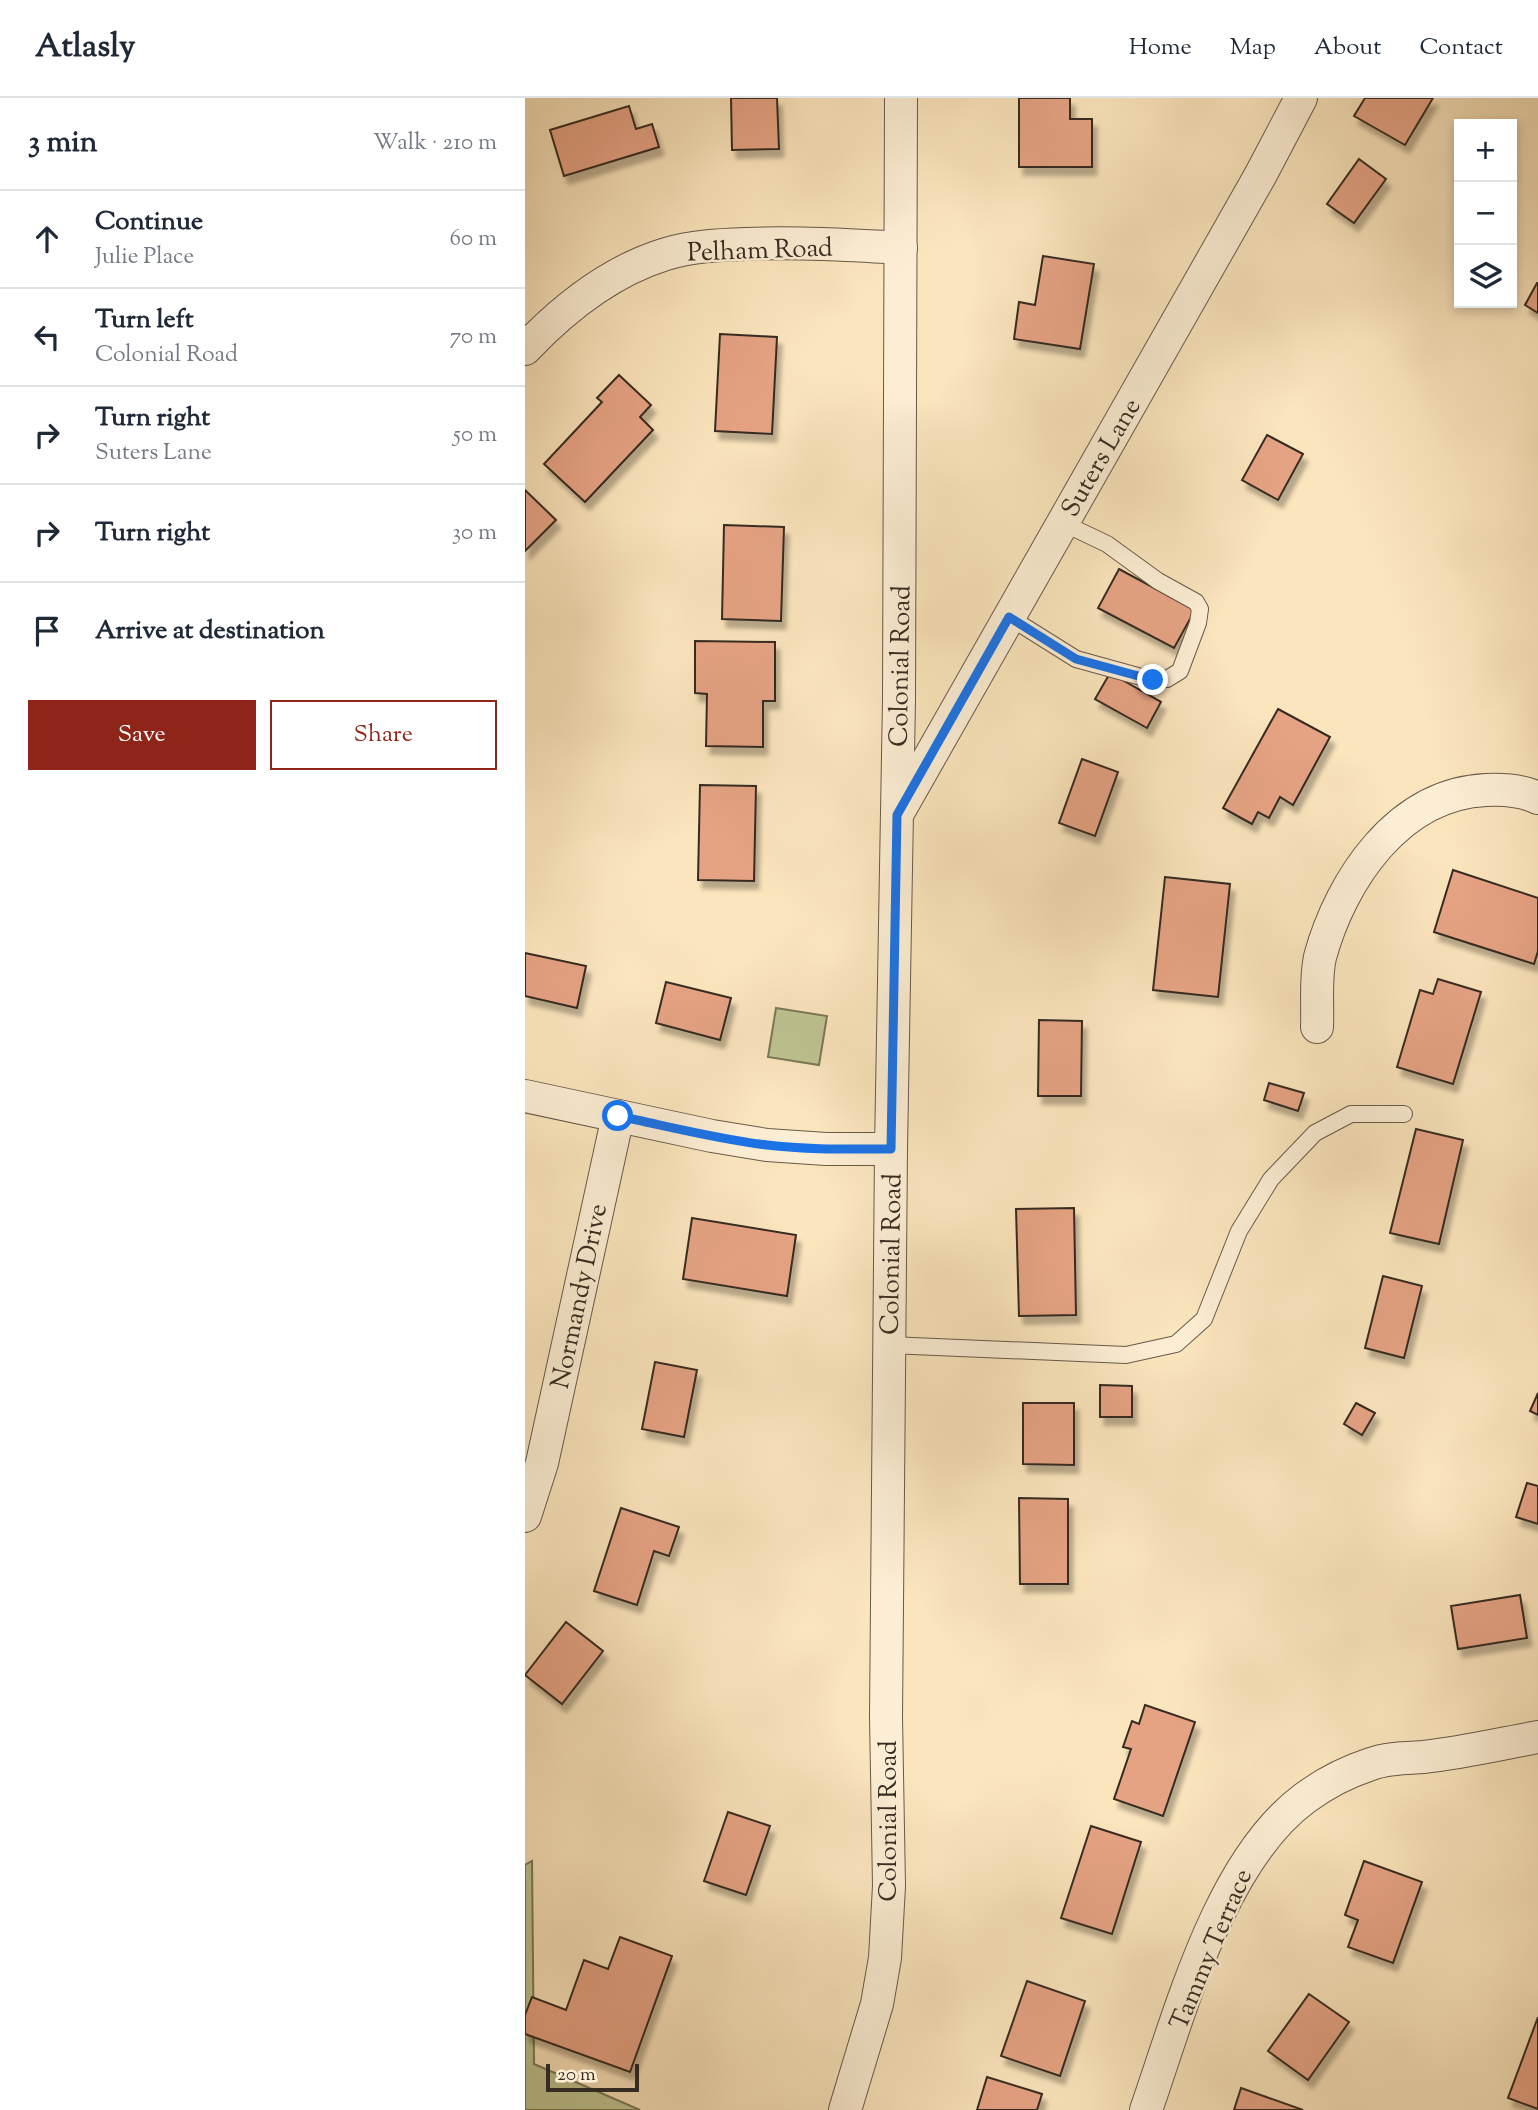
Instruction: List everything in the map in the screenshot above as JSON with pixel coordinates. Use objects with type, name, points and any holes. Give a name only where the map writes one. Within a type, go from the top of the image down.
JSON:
[{"type":"street","name":"Colonial Road","points":[[845,2110],[877,2004],[885,1958],[889,1886],[886,1717],[897,815],[901,98]]},
{"type":"street","name":"Suters Lane","points":[[897,815],[1260,176],[1301,98]]},
{"type":"street","name":"Pelham Road","points":[[525,349],[547,326],[585,295],[625,270],[666,254],[709,246],[791,242],[901,248]]},
{"type":"street","points":[[1317,1027],[1318,972],[1334,916],[1353,878],[1378,845],[1406,819],[1438,800],[1471,790],[1505,789],[1538,798]]},
{"type":"street","points":[[525,1096],[767,1145],[891,1149]]},
{"type":"street","name":"Normandy Drive","points":[[525,1516],[541,1462],[618,1116]]},
{"type":"street","name":"Tammy Terrace","points":[[1146,2110],[1196,1969],[1231,1888],[1255,1850],[1283,1817],[1304,1798],[1338,1777],[1374,1763],[1538,1737]]},
{"type":"lane","points":[[1009,617],[1076,659],[1153,680],[1167,679],[1180,671],[1198,623],[1200,609],[1196,602],[1158,581],[1107,544],[1063,523]]},
{"type":"lane","points":[[890,1345],[1125,1355],[1177,1344],[1204,1319],[1239,1231],[1271,1180],[1315,1133],[1351,1114],[1405,1114]]},
{"type":"green space","points":[[776,1008],[827,1016],[819,1065],[768,1057]]},
{"type":"green space","points":[[532,1861],[534,2064],[640,2110],[525,2110],[525,1865]]},
{"type":"building","points":[[731,98],[777,98],[779,149],[732,150]]},
{"type":"building","points":[[1019,98],[1070,98],[1070,119],[1092,119],[1092,167],[1019,167]]},
{"type":"building","points":[[1365,98],[1433,98],[1405,145],[1354,116]]},
{"type":"building","points":[[629,106],[636,129],[652,124],[659,147],[564,176],[550,130]]},
{"type":"building","points":[[1359,159],[1386,179],[1354,223],[1327,204]]},
{"type":"building","points":[[1043,256],[1094,264],[1080,349],[1014,339],[1019,302],[1035,305]]},
{"type":"building","points":[[1538,283],[1538,313],[1525,305]]},
{"type":"building","points":[[720,334],[777,337],[772,434],[715,431]]},
{"type":"building","points":[[619,375],[651,405],[640,417],[653,430],[585,502],[544,464],[602,402],[597,398]]},
{"type":"building","points":[[1267,435],[1303,454],[1278,500],[1242,480]]},
{"type":"building","points":[[525,490],[556,520],[525,551]]},
{"type":"building","points":[[724,525],[784,527],[781,621],[722,619]]},
{"type":"building","points":[[1119,569],[1195,610],[1174,648],[1098,608]]},
{"type":"building","points":[[695,641],[775,642],[775,701],[763,701],[763,747],[706,746],[707,694],[695,693]]},
{"type":"building","points":[[1110,673],[1161,702],[1147,728],[1095,699]]},
{"type":"building","points":[[1278,709],[1330,737],[1293,805],[1280,797],[1269,818],[1258,812],[1252,824],[1223,808]]},
{"type":"building","points":[[1082,759],[1118,772],[1095,836],[1059,823]]},
{"type":"building","points":[[700,785],[756,786],[754,881],[698,880]]},
{"type":"building","points":[[1453,870],[1538,898],[1538,951],[1534,964],[1434,932]]},
{"type":"building","points":[[1165,877],[1230,884],[1218,997],[1153,990]]},
{"type":"building","points":[[525,953],[586,966],[577,1008],[525,996]]},
{"type":"building","points":[[1438,979],[1481,992],[1453,1084],[1397,1067],[1420,990],[1433,994]]},
{"type":"building","points":[[666,982],[731,998],[720,1040],[656,1023]]},
{"type":"building","points":[[1039,1020],[1082,1021],[1081,1096],[1038,1096]]},
{"type":"building","points":[[1269,1083],[1304,1093],[1298,1111],[1264,1100]]},
{"type":"building","points":[[1416,1129],[1463,1140],[1439,1244],[1390,1233]]},
{"type":"building","points":[[1074,1208],[1076,1315],[1019,1316],[1016,1209]]},
{"type":"building","points":[[692,1218],[796,1235],[787,1296],[683,1279]]},
{"type":"building","points":[[1383,1276],[1422,1286],[1404,1358],[1365,1348]]},
{"type":"building","points":[[655,1362],[697,1370],[684,1437],[642,1429]]},
{"type":"building","points":[[1100,1385],[1132,1386],[1132,1417],[1100,1417]]},
{"type":"building","points":[[1538,1393],[1538,1415],[1530,1411]]},
{"type":"building","points":[[1023,1403],[1074,1403],[1074,1465],[1023,1464]]},
{"type":"building","points":[[1356,1403],[1375,1413],[1362,1435],[1344,1424]]},
{"type":"building","points":[[1527,1483],[1538,1486],[1538,1524],[1516,1517]]},
{"type":"building","points":[[1019,1498],[1068,1499],[1068,1584],[1020,1584]]},
{"type":"building","points":[[621,1508],[679,1527],[669,1556],[654,1551],[637,1605],[594,1591]]},
{"type":"building","points":[[1520,1595],[1527,1638],[1458,1649],[1451,1606]]},
{"type":"building","points":[[566,1622],[603,1651],[562,1704],[525,1675]]},
{"type":"building","points":[[1145,1705],[1195,1722],[1163,1816],[1114,1799],[1131,1749],[1123,1747],[1132,1721],[1139,1724]]},
{"type":"building","points":[[728,1812],[770,1826],[746,1895],[704,1881]]},
{"type":"building","points":[[1091,1826],[1141,1842],[1112,1934],[1061,1918]]},
{"type":"building","points":[[1364,1861],[1422,1882],[1393,1963],[1348,1947],[1358,1920],[1345,1915]]},
{"type":"building","points":[[620,1937],[672,1956],[630,2072],[525,2034],[525,2015],[532,1997],[566,2010],[584,1960],[608,1969]]},
{"type":"building","points":[[1027,1981],[1085,2001],[1060,2076],[1001,2056]]},
{"type":"building","points":[[1309,1994],[1349,2022],[1308,2080],[1268,2051]]},
{"type":"building","points":[[1538,2017],[1538,2109],[1508,2098]]},
{"type":"building","points":[[987,2077],[1042,2094],[1037,2110],[977,2110]]},
{"type":"building","points":[[1241,2088],[1303,2110],[1234,2110]]},
{"type":"route","points":[[618,1116],[767,1145],[891,1149],[897,815],[1009,617],[1076,659],[1153,680]]}]
